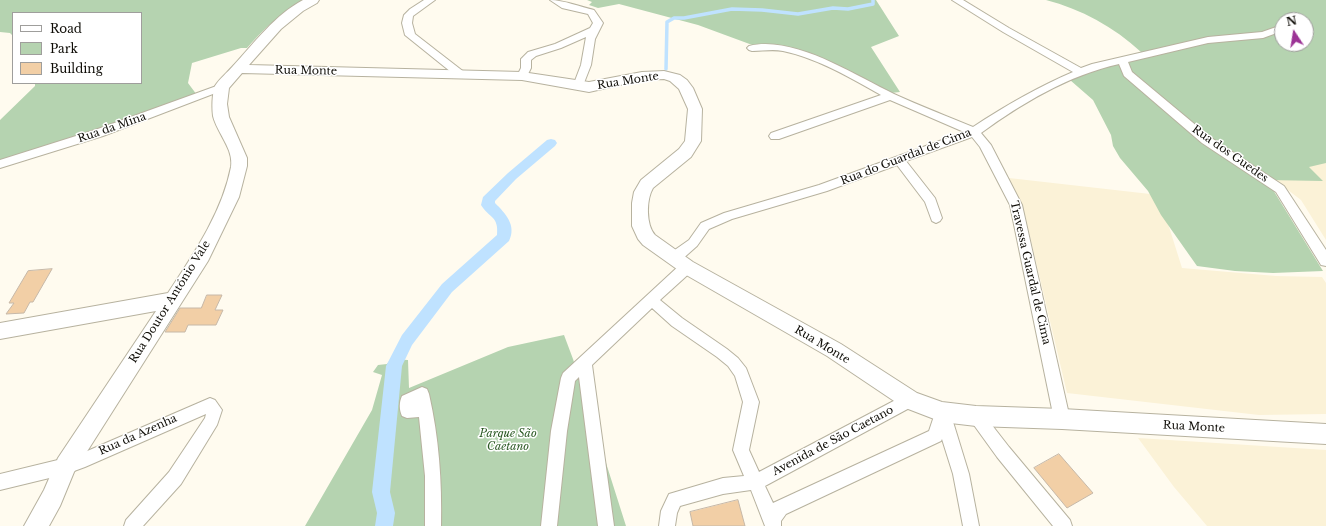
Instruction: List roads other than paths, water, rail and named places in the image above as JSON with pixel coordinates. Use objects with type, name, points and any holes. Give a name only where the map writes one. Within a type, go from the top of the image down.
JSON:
[{"type":"main road","points":[[222,87],[240,69],[276,26],[298,8],[313,0]]},
{"type":"main road","name":"Rua Monte","points":[[240,69],[522,76],[578,86],[600,86],[642,76],[664,75],[675,78],[686,88],[695,109],[693,141],[685,153],[647,184],[642,192],[640,203],[641,226],[644,234],[649,240],[680,262],[834,350],[910,400],[942,412],[976,416],[1062,419],[1326,434]]},
{"type":"main road","name":"Rua Doutor António Vale","points":[[36,526],[52,498],[66,466],[202,256],[231,197],[239,166],[239,158],[223,124],[220,111],[222,87]]},
{"type":"main road","points":[[0,331],[173,300]]},
{"type":"street","points":[[430,0],[409,15],[407,23],[410,35],[460,74]]},
{"type":"street","points":[[555,0],[565,6],[591,12],[598,23],[592,31],[586,65],[578,86]]},
{"type":"street","points":[[957,0],[1006,30],[1081,72]]},
{"type":"street","points":[[522,76],[526,68],[526,59],[532,54],[558,46],[592,31]]},
{"type":"street","name":"Rua do Guardal de Cima","points":[[549,526],[559,430],[568,378],[651,300],[705,226],[728,216],[823,188],[974,132],[997,116],[1048,87],[1092,67],[1208,40],[1263,35],[1274,31]]},
{"type":"street","name":"Travessa Guardal de Cima","points":[[752,48],[783,48],[816,59],[856,77],[890,96],[974,132],[985,145],[1016,205],[1062,419]]},
{"type":"street","name":"Rua dos Guedes","points":[[1122,60],[1128,74],[1206,140],[1280,189],[1326,261]]},
{"type":"street","name":"Rua da Mina","points":[[0,164],[99,133],[222,87]]},
{"type":"street","points":[[775,136],[890,96]]},
{"type":"street","points":[[899,160],[931,201],[936,218]]},
{"type":"street","points":[[651,300],[677,322],[722,353],[733,362],[742,374],[751,402],[741,450],[773,522]]},
{"type":"street","points":[[584,363],[606,526]]},
{"type":"street","name":"Avenida de São Caetano","points":[[667,526],[669,511],[675,500],[723,486],[756,482],[910,400]]},
{"type":"street","name":"Rua da Azenha","points":[[0,482],[66,466],[210,405],[214,410],[212,420],[175,478],[132,526]]},
{"type":"street","points":[[425,410],[430,433],[435,494],[433,526]]},
{"type":"street","points":[[773,522],[780,508],[936,436],[942,412]]},
{"type":"street","points":[[942,412],[961,474],[971,526]]},
{"type":"street","points":[[976,416],[1003,452],[1064,526]]},
{"type":"waterway","points":[[666,69],[667,22],[674,18],[684,18],[732,9],[762,10],[798,14],[833,8],[848,9],[873,4],[873,0]]},
{"type":"waterway","points":[[384,526],[386,513],[381,492],[394,366],[407,340],[447,288],[504,237],[505,226],[501,217],[488,205],[488,200],[512,176],[551,143]]},
{"type":"park label","name":"Parque São Caetano","points":[[508,440]]}]
